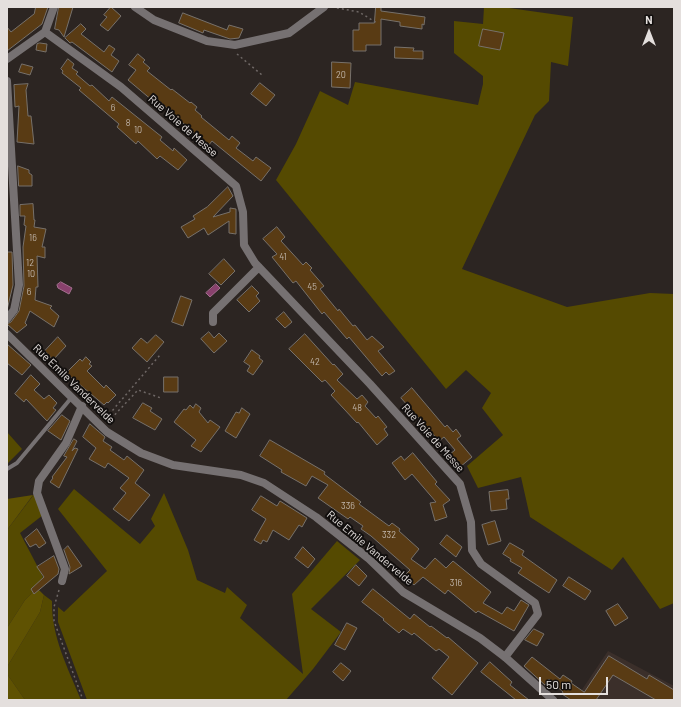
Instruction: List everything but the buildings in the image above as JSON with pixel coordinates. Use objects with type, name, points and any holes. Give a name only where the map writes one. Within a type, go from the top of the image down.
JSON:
[{"type":"street","points":[[7,59],[46,32],[54,7]]},
{"type":"street","points":[[135,7],[154,20],[207,41],[235,46],[289,33],[324,7]]},
{"type":"street","name":"Rue Voie de Messe","points":[[46,32],[121,87],[236,186],[243,212],[244,245],[259,267],[370,384],[460,484],[471,522],[472,550],[481,564],[535,603],[538,614],[505,657]]},
{"type":"street","points":[[7,81],[19,285],[14,310],[7,319]]},
{"type":"street","points":[[213,322],[213,313],[259,267]]},
{"type":"street","name":"Rue Emile Vandervelde","points":[[7,334],[102,426],[141,453],[172,465],[241,475],[264,483],[316,516],[368,558],[403,592],[480,638],[505,657],[553,700]]},
{"type":"street","points":[[62,581],[66,569],[37,493],[39,481],[66,443],[82,406]]},
{"type":"lane","points":[[7,469],[17,463],[72,397]]},
{"type":"path","points":[[332,7],[359,12],[377,23]]},
{"type":"path","points":[[230,45],[237,54],[262,75]]},
{"type":"path","points":[[102,426],[160,355]]},
{"type":"path","points":[[102,426],[138,390],[161,398]]},
{"type":"path","points":[[62,581],[54,607],[54,621],[83,700]]},
{"type":"shaded area","points":[[484,7],[502,7],[573,17],[568,66],[551,62],[549,101],[535,115],[462,269],[567,307],[650,293],[674,294],[674,603],[660,609],[623,557],[612,570],[530,517],[521,477],[478,488],[467,466],[503,435],[482,408],[491,393],[466,370],[446,389],[276,180],[296,144],[320,91],[348,105],[355,82],[478,105],[483,84],[483,76],[454,53],[454,21],[483,24]]},
{"type":"shaded area","points":[[61,282],[72,288],[69,294],[58,288],[57,285]]},
{"type":"shaded area","points":[[216,284],[220,288],[210,297],[206,293]]},
{"type":"shaded area","points":[[7,432],[22,449],[7,464]]},
{"type":"shaded area","points":[[74,489],[140,544],[155,526],[151,519],[164,493],[188,550],[197,580],[225,593],[227,587],[247,605],[240,618],[303,674],[292,594],[337,541],[360,560],[311,609],[341,632],[313,669],[286,700],[87,700],[58,622],[58,607],[64,612],[107,571],[58,509]]},
{"type":"shaded area","points":[[35,493],[43,515],[20,533],[43,577],[37,588],[25,600],[7,628],[7,530]]},
{"type":"shaded area","points":[[33,495],[7,530],[7,499]]},
{"type":"shaded area","points":[[37,588],[44,595],[40,612],[7,667],[7,628],[25,600]]},
{"type":"shaded area","points":[[44,595],[52,601],[52,614],[57,639],[81,700],[25,700],[7,674],[7,667],[40,612]]},
{"type":"shaded area","points":[[608,651],[674,686],[674,700],[575,700]]},
{"type":"shaded area","points":[[7,674],[25,700],[7,700]]}]
